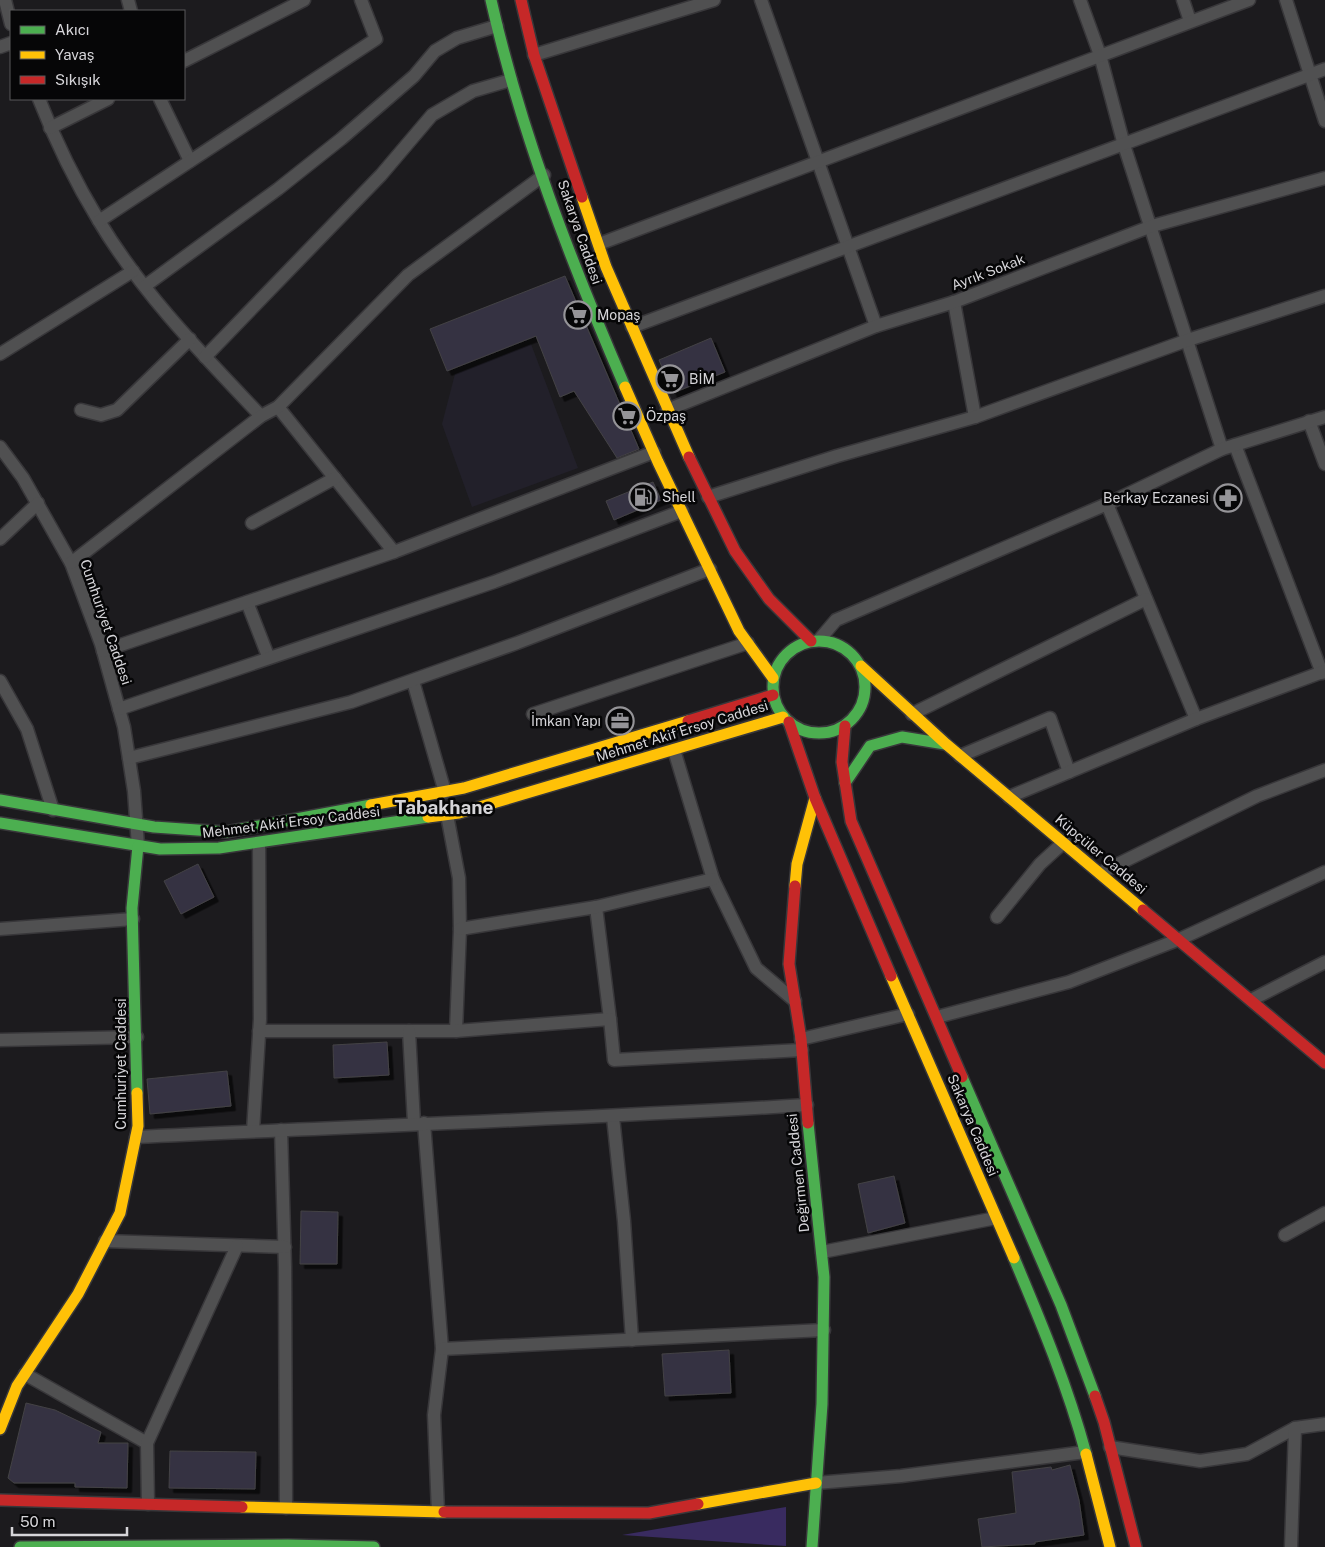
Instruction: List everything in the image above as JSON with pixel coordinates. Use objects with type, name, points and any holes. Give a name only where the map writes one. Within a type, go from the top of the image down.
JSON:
[{"type":"main road","name":"Sakarya Caddesi","points":[[491,0],[511,80],[578,277],[654,452],[739,631],[773,678]]},
{"type":"main road","name":"Sakarya Caddesi","points":[[522,0],[534,55],[599,244],[667,410],[735,551],[769,599],[815,641]]},
{"type":"main road","points":[[815,641],[832,642],[843,647],[854,656],[861,666],[865,686],[862,705],[845,726],[831,732],[816,733],[802,730],[786,719],[773,695],[773,678],[778,665],[786,654],[797,646],[815,641]]},
{"type":"main road","name":"Küpçüler Caddesi","points":[[861,666],[960,756],[1325,1063]]},
{"type":"main road","name":"Mehmet Akif Ersoy Caddesi","points":[[0,800],[135,823],[226,832],[445,792],[773,695]]},
{"type":"main road","name":"Sakarya Caddesi","points":[[786,719],[815,798],[859,905],[1038,1314],[1079,1429],[1110,1547]]},
{"type":"main road","name":"Mehmet Akif Ersoy Caddesi","points":[[0,823],[160,850],[219,848],[259,843],[448,815],[786,719]]},
{"type":"main road","name":"Sakarya Caddesi","points":[[845,726],[842,762],[851,821],[1061,1305],[1104,1422],[1136,1547]]},
{"type":"main road","points":[[845,783],[870,746],[902,737],[946,744]]},
{"type":"main road","name":"Değirmen Caddesi","points":[[812,1547],[822,1404],[824,1278],[802,1044],[789,964],[797,864],[815,798]]},
{"type":"main road","name":"Cumhuriyet Caddesi","points":[[0,1429],[17,1386],[78,1294],[120,1213],[138,1126],[137,1037],[132,919],[138,846]]},
{"type":"main road","points":[[0,1500],[438,1512],[649,1514],[816,1483]]},
{"type":"main road","points":[[20,1547],[374,1547]]},
{"type":"street","points":[[5,0],[10,20]]},
{"type":"street","points":[[185,60],[304,0]]},
{"type":"street","points":[[98,221],[376,39],[361,0]]},
{"type":"street","points":[[534,55],[714,0]]},
{"type":"street","points":[[761,0],[816,161],[876,326]]},
{"type":"street","points":[[1009,797],[1196,719],[1324,672],[1228,447],[1188,340],[1124,145],[1100,55],[1080,0]]},
{"type":"street","points":[[1183,0],[1190,21]]},
{"type":"street","points":[[599,244],[1249,0]]},
{"type":"street","points":[[1286,0],[1325,121]]},
{"type":"street","points":[[145,286],[278,189],[327,150],[414,76],[435,51],[457,38],[497,26]]},
{"type":"street","points":[[632,327],[1325,69]]},
{"type":"street","points":[[205,357],[381,175],[432,115],[472,92],[511,80]]},
{"type":"street","points":[[39,100],[50,128],[98,221],[132,271],[205,357],[261,416]]},
{"type":"street","points":[[50,128],[106,100]]},
{"type":"street","points":[[160,100],[190,161]]},
{"type":"street","points":[[72,563],[261,416],[278,407],[408,275],[544,175]]},
{"type":"street","name":"Ayrık Sokak","points":[[667,410],[876,326],[954,302],[1152,226],[1325,178]]},
{"type":"street","points":[[0,354],[132,271]]},
{"type":"street","points":[[708,498],[837,456],[975,417],[1188,340],[1325,296]]},
{"type":"street","points":[[954,302],[975,417]]},
{"type":"street","points":[[81,410],[101,415],[117,410],[190,339]]},
{"type":"street","points":[[278,407],[394,552]]},
{"type":"street","points":[[815,641],[836,620],[1107,504],[1228,447],[1325,417]]},
{"type":"street","points":[[1309,421],[1325,464]]},
{"type":"street","name":"Cumhuriyet Caddesi","points":[[0,447],[24,478],[72,563],[103,651],[129,758],[134,792],[138,846]]},
{"type":"street","points":[[103,651],[394,552],[654,452]]},
{"type":"street","points":[[252,522],[335,478]]},
{"type":"street","points":[[0,539],[38,503]]},
{"type":"street","points":[[1107,504],[1196,719]]},
{"type":"street","points":[[118,709],[268,656],[494,582],[682,511]]},
{"type":"street","points":[[129,758],[351,702],[710,569]]},
{"type":"street","points":[[912,714],[1146,599]]},
{"type":"street","points":[[247,602],[268,656]]},
{"type":"street","points":[[533,714],[748,643]]},
{"type":"street","points":[[413,680],[445,792]]},
{"type":"street","points":[[0,681],[27,729],[53,810]]},
{"type":"street","points":[[960,756],[1050,718],[1069,772]]},
{"type":"street","points":[[674,750],[713,879],[756,968],[795,1001]]},
{"type":"street","points":[[1100,873],[1257,796],[1325,770]]},
{"type":"street","points":[[448,815],[458,878],[460,929],[456,1031]]},
{"type":"street","points":[[997,917],[1040,864],[1064,842]]},
{"type":"street","points":[[253,1131],[260,1031],[259,843]]},
{"type":"street","points":[[936,1017],[1068,982],[1180,940],[1325,872]]},
{"type":"street","points":[[460,929],[596,907],[713,879]]},
{"type":"street","points":[[596,907],[614,1060],[802,1044],[908,1014]]},
{"type":"street","points":[[0,929],[132,919]]},
{"type":"street","points":[[1251,1000],[1325,962]]},
{"type":"street","points":[[260,1031],[456,1031],[610,1019]]},
{"type":"street","points":[[409,1031],[442,1348],[434,1415],[438,1512]]},
{"type":"street","points":[[0,1040],[137,1037]]},
{"type":"street","points":[[136,1137],[419,1123],[613,1117],[807,1105]]},
{"type":"street","points":[[613,1117],[624,1222],[632,1340]]},
{"type":"street","points":[[281,1130],[285,1247],[286,1508]]},
{"type":"street","points":[[1285,1235],[1325,1213]]},
{"type":"street","points":[[822,1252],[996,1218]]},
{"type":"street","points":[[105,1241],[285,1247]]},
{"type":"street","points":[[148,1504],[147,1443],[237,1246]]},
{"type":"street","points":[[442,1348],[824,1330]]},
{"type":"street","points":[[25,1374],[147,1443]]},
{"type":"street","points":[[1110,1447],[1200,1461],[1247,1454],[1295,1428],[1325,1424]]},
{"type":"street","points":[[1291,1547],[1295,1428]]},
{"type":"street","points":[[816,1483],[901,1476],[1085,1452]]},
{"type":"shaded area","points":[[531,344],[578,468],[472,507],[442,424],[455,374]]},
{"type":"shaded area","points":[[786,1507],[786,1546],[622,1535]]},
{"type":"building","points":[[565,276],[639,449],[617,458],[574,391],[560,397],[536,336],[447,371],[430,329]]},
{"type":"building","points":[[711,338],[725,372],[673,393],[659,360]]},
{"type":"building","points":[[653,482],[661,500],[614,520],[606,501]]},
{"type":"building","points":[[198,864],[214,897],[181,914],[164,881]]},
{"type":"building","points":[[387,1042],[389,1075],[334,1078],[333,1045]]},
{"type":"building","points":[[227,1071],[231,1106],[150,1114],[147,1079]]},
{"type":"building","points":[[894,1176],[905,1223],[868,1233],[858,1184]]},
{"type":"building","points":[[301,1211],[338,1212],[337,1264],[300,1264]]},
{"type":"building","points":[[729,1350],[731,1393],[665,1396],[662,1354]]},
{"type":"building","points":[[26,1403],[55,1410],[101,1432],[98,1443],[128,1443],[127,1488],[75,1487],[75,1483],[14,1483],[8,1478]]},
{"type":"building","points":[[170,1451],[256,1452],[255,1489],[169,1488]]},
{"type":"building","points":[[1070,1465],[1079,1500],[1084,1535],[1035,1542],[1035,1544],[982,1547],[978,1519],[1016,1513],[1012,1472],[1051,1467],[1052,1470]]},
{"type":"traffic: fast","points":[[491,0],[503,50],[532,148],[567,245],[625,387]]},
{"type":"traffic: fast","points":[[819,641],[837,644],[852,654],[862,669],[865,687],[862,705],[852,720],[837,730],[819,733],[801,730],[786,720],[776,705],[773,687],[776,669],[786,654],[801,644],[819,641]]},
{"type":"traffic: fast","points":[[845,783],[870,746],[902,737],[945,744]]},
{"type":"traffic: fast","points":[[0,800],[154,827],[226,832],[371,805]]},
{"type":"traffic: fast","points":[[0,823],[160,849],[219,848],[428,817]]},
{"type":"traffic: fast","points":[[137,1093],[132,908],[138,846]]},
{"type":"traffic: fast","points":[[962,1077],[1061,1305],[1095,1396]]},
{"type":"traffic: fast","points":[[808,1123],[824,1277],[822,1404],[812,1547]]},
{"type":"traffic: fast","points":[[1014,1258],[1044,1330],[1086,1454]]},
{"type":"traffic: fast","points":[[20,1547],[288,1545],[374,1547]]},
{"type":"traffic: slow","points":[[582,197],[606,267],[689,457]]},
{"type":"traffic: slow","points":[[625,387],[658,462],[739,631],[773,678]]},
{"type":"traffic: slow","points":[[861,666],[946,744],[1143,910]]},
{"type":"traffic: slow","points":[[428,817],[459,813],[783,717]]},
{"type":"traffic: slow","points":[[371,805],[464,788],[688,721]]},
{"type":"traffic: slow","points":[[795,886],[797,864],[815,798]]},
{"type":"traffic: slow","points":[[891,976],[1014,1258]]},
{"type":"traffic: slow","points":[[0,1429],[17,1386],[78,1294],[120,1213],[138,1126],[137,1093]]},
{"type":"traffic: slow","points":[[1086,1454],[1110,1547]]},
{"type":"traffic: slow","points":[[698,1504],[816,1483]]},
{"type":"traffic: slow","points":[[242,1507],[444,1512]]},
{"type":"traffic: jam","points":[[521,0],[534,55],[582,197]]},
{"type":"traffic: jam","points":[[689,457],[735,551],[769,599],[811,641]]},
{"type":"traffic: jam","points":[[688,721],[773,695]]},
{"type":"traffic: jam","points":[[789,722],[815,798],[891,976]]},
{"type":"traffic: jam","points":[[845,726],[842,762],[851,821],[962,1077]]},
{"type":"traffic: jam","points":[[795,886],[789,964],[801,1039],[808,1123]]},
{"type":"traffic: jam","points":[[1143,910],[1325,1063]]},
{"type":"traffic: jam","points":[[1095,1396],[1104,1422],[1136,1547]]},
{"type":"traffic: jam","points":[[0,1500],[242,1507]]},
{"type":"traffic: jam","points":[[444,1512],[649,1513],[698,1504]]},
{"type":"place","name":"Mopaş","points":[[578,315]]},
{"type":"place","name":"BİM","points":[[670,379]]},
{"type":"place","name":"Özpaş","points":[[627,416]]},
{"type":"place","name":"Shell","points":[[643,497]]},
{"type":"place","name":"Berkay Eczanesi","points":[[1228,498]]},
{"type":"place","name":"İmkan Yapı","points":[[620,721]]},
{"type":"district","name":"Tabakhane","points":[[444,807]]}]
